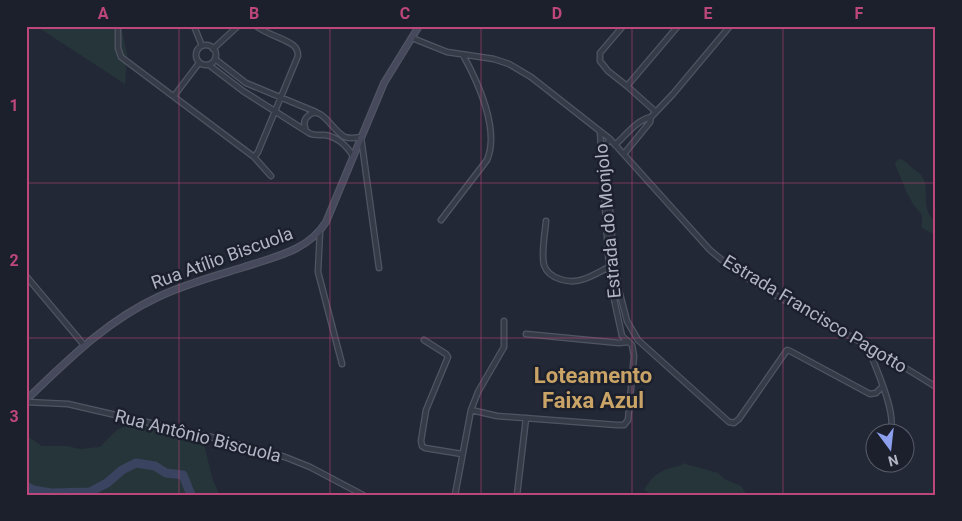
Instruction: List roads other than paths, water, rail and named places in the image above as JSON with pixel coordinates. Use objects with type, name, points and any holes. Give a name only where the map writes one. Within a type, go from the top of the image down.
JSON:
[{"type":"street","points":[[118,26],[118,48],[121,57],[254,157],[271,176]]},
{"type":"street","points":[[194,26],[202,46]]},
{"type":"street","points":[[213,48],[238,26]]},
{"type":"street","points":[[254,157],[258,152],[298,56],[293,44],[266,34],[256,26]]},
{"type":"street","name":"Rua Atílio Biscuola","points":[[26,401],[84,345],[112,323],[158,296],[280,255],[312,240],[326,222],[384,83],[395,62],[419,26]]},
{"type":"street","points":[[623,26],[600,53],[600,61],[656,112]]},
{"type":"street","points":[[627,86],[678,26]]},
{"type":"street","points":[[615,144],[644,118],[656,112],[730,26]]},
{"type":"street","name":"Estrada Francisco Pagotto","points":[[412,38],[447,52],[494,59],[508,64],[531,77],[610,139],[720,259],[774,294],[867,345],[936,386]]},
{"type":"street","points":[[199,63],[196,54],[202,46],[208,45],[216,53],[215,58],[209,65]]},
{"type":"street","points":[[441,220],[487,160],[491,152],[490,125],[479,89],[463,55]]},
{"type":"street","points":[[215,58],[246,83],[320,113],[337,132],[346,137],[361,137],[378,268]]},
{"type":"street","points":[[174,96],[199,63]]},
{"type":"street","points":[[199,63],[209,65],[243,91],[310,134],[333,138],[347,147],[353,156]]},
{"type":"street","points":[[306,130],[304,124],[308,115],[313,112],[320,113]]},
{"type":"street","points":[[624,154],[650,122],[651,116]]},
{"type":"street","name":"Estrada do Monjolo","points":[[526,418],[617,425],[626,423],[629,417],[634,356],[632,345],[625,339],[614,299],[609,267],[600,132]]},
{"type":"street","points":[[610,139],[605,146],[613,248],[618,286],[627,321],[638,340],[685,384],[729,422],[734,423],[739,419],[787,350],[870,394],[876,393],[882,388]]},
{"type":"street","points":[[546,221],[543,259],[544,266],[551,275],[558,279],[575,281],[609,267]]},
{"type":"street","points":[[320,231],[318,272],[342,364]]},
{"type":"street","points":[[26,276],[84,345]]},
{"type":"street","points":[[455,495],[471,410],[478,392],[504,347],[504,321]]},
{"type":"street","points":[[526,334],[615,341],[625,339]]},
{"type":"street","points":[[615,341],[625,339]]},
{"type":"street","points":[[424,340],[446,354],[447,360],[426,410],[421,441],[422,446],[428,449],[462,454]]},
{"type":"street","points":[[867,345],[892,416],[892,424]]},
{"type":"street","name":"Rua Antônio Biscuola","points":[[26,401],[68,404],[285,457],[310,467],[363,495]]},
{"type":"street","points":[[471,410],[497,416],[526,418],[517,495]]},
{"type":"waterway","points":[[26,486],[33,490],[51,493],[90,492],[107,483],[122,470],[136,463],[155,466],[166,473],[183,475],[191,495]]},
{"type":"district","name":"Loteamento Faixa Azul","points":[[593,388]]}]
